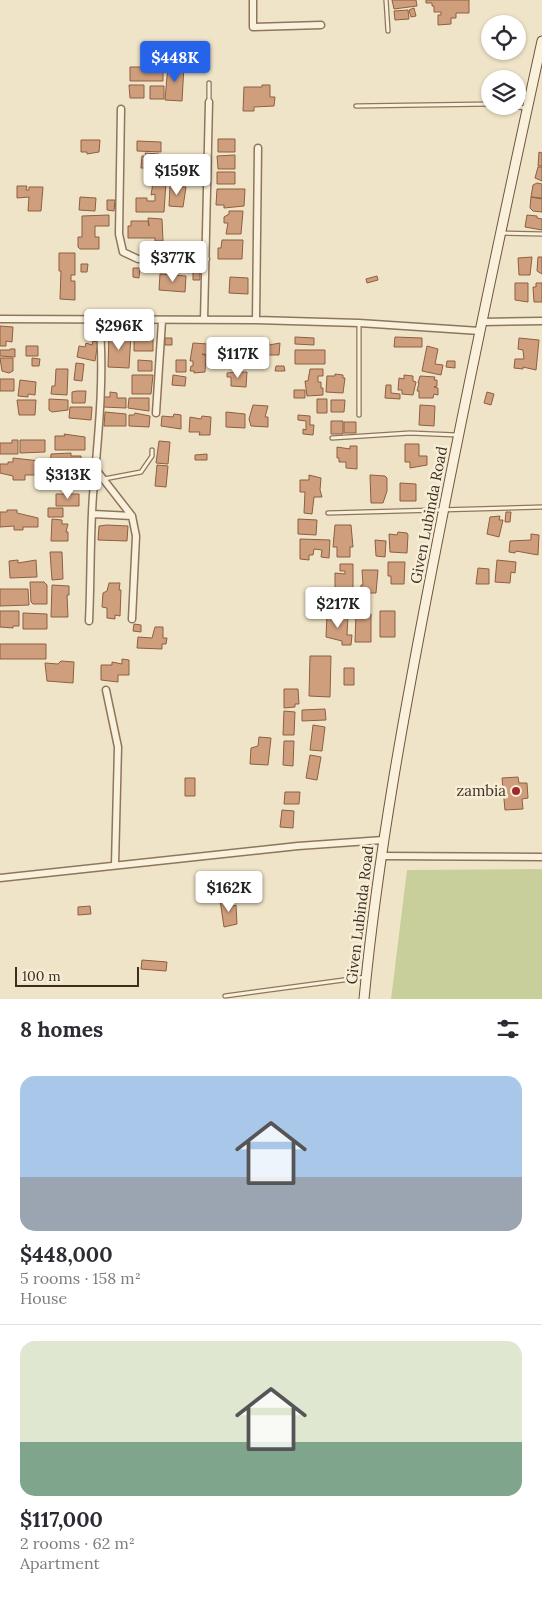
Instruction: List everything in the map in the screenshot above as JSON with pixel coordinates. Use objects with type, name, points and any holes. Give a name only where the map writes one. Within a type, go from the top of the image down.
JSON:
[{"type":"street","points":[[253,0],[253,27],[321,25]]},
{"type":"street","name":"Given Lubinda Road","points":[[364,999],[383,840],[444,511],[458,436],[542,41]]},
{"type":"street","points":[[204,320],[209,102]]},
{"type":"street","points":[[121,109],[119,234],[123,252],[138,259],[206,259]]},
{"type":"street","points":[[256,320],[258,148]]},
{"type":"street","points":[[0,319],[256,320],[481,326],[542,321]]},
{"type":"street","points":[[89,621],[92,514],[97,471],[101,339],[99,319]]},
{"type":"street","points":[[156,413],[162,321]]},
{"type":"street","points":[[97,471],[132,516],[136,536],[132,619]]},
{"type":"street","points":[[92,514],[132,516]]},
{"type":"street","points":[[106,690],[118,746],[115,865]]},
{"type":"street","points":[[0,878],[298,846],[383,840]]},
{"type":"street","points":[[382,856],[542,857]]},
{"type":"lane","points":[[386,0],[388,31]]},
{"type":"lane","points":[[209,83],[209,102]]},
{"type":"lane","points":[[356,106],[481,104]]},
{"type":"lane","points":[[501,233],[542,234]]},
{"type":"lane","points":[[359,323],[359,415]]},
{"type":"lane","points":[[332,438],[410,433],[458,436]]},
{"type":"lane","points":[[103,479],[141,472],[152,456],[152,450]]},
{"type":"lane","points":[[328,513],[542,507]]},
{"type":"lane","points":[[225,996],[366,977]]},
{"type":"green space","points":[[542,869],[542,999],[391,999],[407,870]]},
{"type":"building","points":[[392,0],[416,0],[417,6],[394,9]]},
{"type":"building","points":[[426,0],[469,0],[469,13],[456,13],[456,18],[451,18],[451,24],[438,25],[438,15],[441,15],[441,12],[434,12],[432,3],[426,3]]},
{"type":"building","points":[[414,8],[416,16],[411,17],[409,10]]},
{"type":"building","points":[[408,10],[409,19],[395,20],[394,11]]},
{"type":"building","points":[[168,65],[184,66],[182,101],[165,100]]},
{"type":"building","points":[[130,67],[163,67],[163,81],[130,81]]},
{"type":"building","points":[[129,85],[144,85],[144,98],[130,98]]},
{"type":"building","points":[[262,85],[270,85],[270,97],[275,97],[274,106],[254,107],[254,111],[243,111],[244,87],[262,87]]},
{"type":"building","points":[[150,86],[164,86],[164,99],[150,99]]},
{"type":"building","points":[[218,139],[235,139],[235,152],[218,152]]},
{"type":"building","points":[[81,140],[100,140],[99,152],[87,154],[87,152],[81,152]]},
{"type":"building","points":[[137,141],[161,142],[161,152],[137,151]]},
{"type":"building","points":[[539,152],[542,153],[542,166],[538,166]]},
{"type":"building","points":[[145,153],[159,154],[158,172],[145,172],[145,168],[141,168],[142,156],[146,156]]},
{"type":"building","points":[[235,155],[235,169],[218,169],[217,156]]},
{"type":"building","points":[[538,167],[542,167],[542,181],[535,178]]},
{"type":"building","points":[[217,172],[235,172],[235,184],[217,184]]},
{"type":"building","points":[[166,182],[164,212],[136,212],[136,198],[147,198],[147,201],[155,201],[155,194],[151,195],[153,183]]},
{"type":"building","points":[[537,183],[542,184],[542,198],[531,197],[533,185]]},
{"type":"building","points":[[17,186],[27,186],[26,190],[29,190],[29,187],[43,187],[41,211],[28,211],[29,197],[17,198]]},
{"type":"building","points":[[170,186],[186,187],[183,207],[169,206]]},
{"type":"building","points":[[217,189],[245,189],[244,206],[224,208],[224,205],[216,205]]},
{"type":"building","points":[[80,197],[96,198],[95,211],[79,210]]},
{"type":"building","points":[[531,197],[542,199],[542,212],[533,211],[530,208]]},
{"type":"building","points":[[107,200],[115,200],[114,211],[107,210]]},
{"type":"building","points":[[229,211],[243,211],[241,234],[226,234],[228,223],[224,223],[224,217],[229,214]]},
{"type":"building","points":[[109,215],[109,226],[95,226],[95,237],[99,237],[99,249],[80,249],[78,247],[78,237],[82,237],[82,216]]},
{"type":"building","points":[[527,215],[537,216],[537,218],[542,219],[542,230],[525,227]]},
{"type":"building","points":[[148,218],[162,219],[163,241],[155,241],[155,238],[128,238],[128,226],[131,226],[131,221],[148,221],[149,226]]},
{"type":"building","points":[[222,240],[243,240],[242,259],[218,259],[218,248],[221,248]]},
{"type":"building","points":[[59,253],[75,253],[75,275],[71,275],[71,281],[75,281],[75,300],[60,299],[61,271],[59,271]]},
{"type":"building","points":[[532,257],[530,275],[519,275],[518,258]]},
{"type":"building","points":[[538,257],[542,257],[542,274],[537,271]]},
{"type":"building","points":[[81,264],[88,264],[87,272],[81,272]]},
{"type":"building","points":[[133,268],[140,268],[139,278],[133,277]]},
{"type":"building","points":[[193,268],[200,268],[200,280],[193,280]]},
{"type":"building","points":[[160,274],[186,276],[185,292],[159,290]]},
{"type":"building","points":[[377,276],[378,280],[367,283],[366,279]]},
{"type":"building","points":[[230,277],[248,278],[248,294],[229,293]]},
{"type":"building","points":[[515,283],[528,283],[528,302],[515,300]]},
{"type":"building","points":[[536,283],[542,283],[542,302],[534,302],[533,287],[536,287]]},
{"type":"building","points":[[0,326],[13,327],[12,342],[6,341],[6,346],[0,346]]},
{"type":"building","points":[[134,333],[153,334],[153,351],[134,351]]},
{"type":"building","points":[[109,334],[131,335],[129,368],[108,367]]},
{"type":"building","points":[[295,337],[314,338],[314,345],[295,344]]},
{"type":"building","points":[[395,337],[422,338],[422,347],[394,347]]},
{"type":"building","points":[[165,338],[172,338],[172,345],[165,345]]},
{"type":"building","points":[[519,338],[539,340],[536,370],[523,367],[523,369],[514,368],[515,359],[524,359],[523,350],[518,349]]},
{"type":"building","points":[[93,341],[98,342],[95,361],[77,357],[79,346],[85,347],[86,343],[92,345]]},
{"type":"building","points":[[261,342],[269,342],[269,345],[280,343],[279,355],[268,355],[268,365],[252,364],[253,345],[259,345]]},
{"type":"building","points":[[193,343],[208,344],[208,355],[202,354],[206,356],[205,372],[194,373],[194,371],[190,371],[191,366],[193,366],[193,361],[190,361]]},
{"type":"building","points":[[26,346],[38,346],[38,356],[26,356]]},
{"type":"building","points":[[427,346],[438,349],[435,364],[443,365],[441,375],[422,371]]},
{"type":"building","points":[[15,349],[15,357],[0,356],[0,350]]},
{"type":"building","points":[[295,350],[325,350],[325,364],[295,364]]},
{"type":"building","points":[[228,354],[243,355],[243,366],[228,366]]},
{"type":"building","points":[[0,358],[13,358],[13,371],[9,373],[2,371]]},
{"type":"building","points":[[32,358],[40,359],[39,366],[32,366]]},
{"type":"building","points":[[138,360],[152,361],[152,371],[138,371]]},
{"type":"building","points":[[176,360],[186,360],[186,372],[176,372]]},
{"type":"building","points":[[447,361],[455,361],[455,368],[446,367]]},
{"type":"building","points":[[76,363],[84,364],[82,381],[74,380]]},
{"type":"building","points":[[276,366],[284,366],[285,371],[275,371]]},
{"type":"building","points":[[56,369],[68,369],[67,395],[51,394],[52,386],[55,386]]},
{"type":"building","points":[[310,369],[323,369],[323,376],[318,376],[318,382],[321,382],[323,395],[307,396],[305,381],[308,381]]},
{"type":"building","points":[[247,372],[246,387],[231,386],[231,377],[227,377],[227,373]]},
{"type":"building","points":[[335,374],[343,375],[343,378],[345,378],[343,393],[326,392],[327,376],[335,376]]},
{"type":"building","points":[[132,375],[153,375],[151,394],[132,394]]},
{"type":"building","points":[[173,375],[186,377],[185,386],[172,385]]},
{"type":"building","points":[[404,375],[413,376],[413,381],[416,382],[413,395],[402,394],[402,390],[398,390],[399,378],[404,379]]},
{"type":"building","points":[[420,376],[435,377],[434,380],[437,380],[437,386],[434,387],[438,388],[438,395],[434,394],[433,398],[419,398],[419,391],[417,391]]},
{"type":"building","points":[[0,379],[14,379],[14,391],[0,391]]},
{"type":"building","points":[[20,380],[36,382],[35,395],[28,394],[28,397],[18,396]]},
{"type":"building","points":[[386,385],[391,385],[391,393],[400,394],[400,399],[385,398]]},
{"type":"building","points":[[294,390],[305,390],[305,398],[294,398]]},
{"type":"building","points":[[86,391],[85,403],[72,403],[72,392]]},
{"type":"building","points":[[110,392],[117,393],[117,398],[126,398],[126,408],[103,407],[104,397],[110,397]]},
{"type":"building","points":[[487,392],[494,394],[491,405],[484,403]]},
{"type":"building","points":[[129,398],[149,398],[149,411],[128,408]]},
{"type":"building","points":[[49,399],[68,400],[68,410],[52,412],[49,410]]},
{"type":"building","points":[[317,399],[327,399],[327,413],[317,413]]},
{"type":"building","points":[[17,400],[36,400],[35,415],[19,415]]},
{"type":"building","points":[[331,400],[345,400],[344,412],[331,412]]},
{"type":"building","points":[[253,405],[268,406],[265,417],[268,417],[268,427],[251,426],[249,419]]},
{"type":"building","points":[[420,405],[435,406],[434,426],[419,425]]},
{"type":"building","points":[[70,407],[92,407],[91,420],[69,418]]},
{"type":"building","points":[[105,412],[126,414],[126,426],[104,426]]},
{"type":"building","points":[[226,412],[245,414],[245,428],[226,427]]},
{"type":"building","points":[[135,413],[150,416],[149,427],[129,426],[129,415],[134,415]]},
{"type":"building","points":[[174,414],[181,415],[181,429],[161,426],[162,416],[173,417]]},
{"type":"building","points":[[298,415],[310,416],[310,425],[314,425],[313,435],[303,434],[303,429],[306,430],[306,421],[298,420]]},
{"type":"building","points":[[202,416],[211,417],[210,435],[199,435],[200,432],[189,432],[190,417],[201,419]]},
{"type":"building","points":[[331,421],[343,421],[343,434],[331,434]]},
{"type":"building","points":[[344,422],[356,422],[356,433],[344,433]]},
{"type":"building","points":[[64,434],[85,437],[85,450],[55,450],[55,436],[65,436]]},
{"type":"building","points":[[12,440],[18,440],[18,454],[0,454],[0,443],[12,443]]},
{"type":"building","points":[[20,440],[45,440],[45,452],[20,453]]},
{"type":"building","points":[[159,441],[170,442],[168,464],[156,463]]},
{"type":"building","points":[[405,444],[419,444],[419,456],[427,456],[427,465],[410,468],[410,462],[405,462]]},
{"type":"building","points":[[350,446],[357,446],[357,469],[346,468],[346,462],[339,462],[339,458],[337,458],[337,447],[350,449]]},
{"type":"building","points":[[71,453],[71,456],[81,456],[81,469],[50,468],[51,454]]},
{"type":"building","points":[[207,454],[207,460],[195,460],[195,455]]},
{"type":"building","points":[[13,458],[40,461],[40,475],[25,475],[25,480],[13,480],[13,476],[0,473],[0,464],[13,462]]},
{"type":"building","points":[[157,465],[168,466],[166,487],[155,486]]},
{"type":"building","points":[[52,473],[77,474],[77,484],[52,484]]},
{"type":"building","points":[[309,475],[321,478],[320,490],[322,497],[314,497],[312,514],[304,513],[305,492],[300,492],[300,480],[309,480]]},
{"type":"building","points":[[370,475],[385,476],[387,478],[387,491],[383,503],[371,503]]},
{"type":"building","points":[[400,483],[416,484],[416,501],[400,501]]},
{"type":"building","points":[[56,494],[79,494],[79,506],[56,506]]},
{"type":"building","points":[[48,508],[63,508],[63,517],[48,517]]},
{"type":"building","points":[[7,510],[17,510],[17,513],[38,518],[38,527],[23,527],[23,530],[14,530],[14,526],[0,527],[0,512],[7,512]]},
{"type":"building","points":[[506,512],[511,512],[510,522],[505,522]]},
{"type":"building","points":[[500,516],[499,520],[503,520],[499,537],[487,534],[490,517]]},
{"type":"building","points":[[52,519],[62,520],[62,524],[68,524],[66,532],[68,532],[68,541],[51,541]]},
{"type":"building","points":[[298,519],[317,520],[316,535],[298,534]]},
{"type":"building","points":[[335,525],[351,525],[353,547],[350,547],[350,557],[337,557],[337,547],[333,547]]},
{"type":"building","points":[[99,526],[128,526],[127,541],[98,540]]},
{"type":"building","points":[[398,532],[407,533],[408,535],[407,553],[390,552],[389,534],[397,535]]},
{"type":"building","points":[[531,534],[539,535],[538,555],[516,551],[515,553],[509,552],[510,541],[531,540]]},
{"type":"building","points":[[300,539],[330,540],[329,558],[321,557],[322,550],[314,549],[313,555],[309,555],[309,560],[300,559]]},
{"type":"building","points":[[375,540],[386,541],[385,557],[376,556]]},
{"type":"building","points":[[50,552],[62,552],[63,579],[52,580]]},
{"type":"building","points":[[18,560],[18,563],[36,560],[37,577],[10,578],[9,561]]},
{"type":"building","points":[[497,560],[516,562],[515,573],[511,572],[510,583],[495,582]]},
{"type":"building","points":[[388,562],[405,562],[404,584],[391,584],[391,576],[388,576]]},
{"type":"building","points":[[340,564],[353,564],[353,591],[343,588],[343,590],[335,590],[335,573],[345,574],[345,571],[340,571]]},
{"type":"building","points":[[478,568],[489,569],[489,584],[476,584]]},
{"type":"building","points":[[362,570],[378,570],[376,593],[361,593],[361,585],[363,585]]},
{"type":"building","points":[[30,582],[44,582],[47,585],[47,604],[33,604],[31,602]]},
{"type":"building","points":[[109,583],[120,583],[120,616],[115,615],[115,619],[107,618],[107,608],[102,607],[103,593],[107,591]]},
{"type":"building","points":[[52,585],[69,586],[69,595],[67,595],[68,617],[51,617]]},
{"type":"building","points":[[0,589],[28,589],[29,605],[0,606]]},
{"type":"building","points":[[0,611],[19,611],[19,626],[13,626],[13,628],[0,627]]},
{"type":"building","points":[[380,611],[395,611],[395,637],[380,637]]},
{"type":"building","points":[[23,613],[47,614],[47,629],[23,629]]},
{"type":"building","points":[[356,613],[371,614],[371,642],[355,642]]},
{"type":"building","points":[[327,614],[348,615],[347,635],[352,635],[351,645],[342,645],[342,641],[326,637]]},
{"type":"building","points":[[134,624],[141,625],[141,632],[133,631]]},
{"type":"building","points":[[155,627],[163,627],[163,638],[167,638],[166,644],[162,644],[162,649],[137,648],[138,637],[152,638]]},
{"type":"building","points":[[0,644],[46,644],[46,659],[0,659]]},
{"type":"building","points":[[310,656],[331,656],[330,697],[309,696]]},
{"type":"building","points":[[122,659],[129,660],[129,675],[118,675],[118,682],[101,680],[101,665],[112,665],[112,662],[122,664]]},
{"type":"building","points":[[61,661],[74,662],[73,683],[47,681],[45,663],[58,664]]},
{"type":"building","points":[[344,668],[354,668],[354,685],[344,685]]},
{"type":"building","points":[[284,689],[298,689],[299,704],[295,704],[295,707],[284,708]]},
{"type":"building","points":[[325,709],[326,720],[302,721],[302,710]]},
{"type":"building","points":[[284,711],[295,712],[294,735],[283,735]]},
{"type":"building","points":[[313,725],[325,727],[322,751],[310,750]]},
{"type":"building","points":[[259,737],[271,738],[268,765],[250,764],[251,748],[258,746]]},
{"type":"building","points":[[284,741],[294,741],[293,766],[283,765]]},
{"type":"building","points":[[310,755],[321,757],[317,780],[306,778]]},
{"type":"building","name":"zambia","points":[[518,777],[519,783],[527,783],[528,798],[522,799],[523,809],[505,810],[502,778]]},
{"type":"building","points":[[185,778],[195,778],[195,796],[185,796]]},
{"type":"building","points":[[285,792],[300,792],[299,804],[284,804]]},
{"type":"building","points":[[282,810],[294,811],[293,828],[280,827]]},
{"type":"building","points":[[228,898],[233,906],[236,905],[237,924],[224,927],[220,900]]},
{"type":"building","points":[[90,906],[91,914],[78,915],[78,907]]},
{"type":"building","points":[[142,960],[167,962],[166,971],[141,969]]},
{"type":"place","name":"zambia","points":[[516,791]]}]
